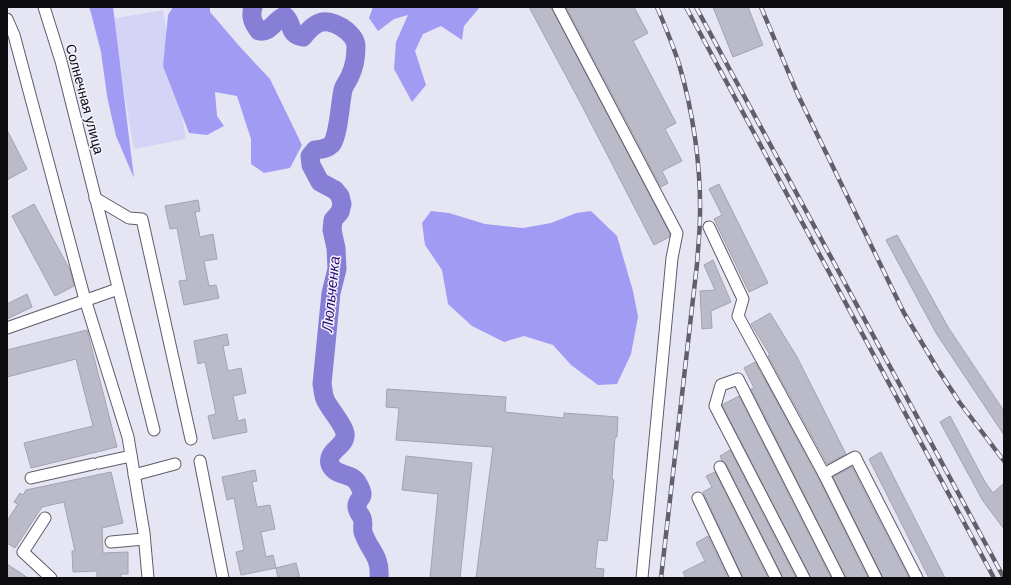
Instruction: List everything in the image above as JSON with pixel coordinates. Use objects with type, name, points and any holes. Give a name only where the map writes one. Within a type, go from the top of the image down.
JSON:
[{"type":"street","name":"Солнечная улица","points":[[44,7],[61,60],[154,430]]},
{"type":"street","points":[[558,7],[677,233],[672,258],[642,578]]},
{"type":"street","points":[[7,19],[14,35],[86,300],[128,437],[144,539],[148,578]]},
{"type":"street","points":[[95,198],[129,218],[142,219],[192,439]]},
{"type":"street","points":[[709,227],[743,299],[738,316],[824,474],[876,578]]},
{"type":"street","points":[[7,328],[118,289]]},
{"type":"street","points":[[804,578],[715,406],[721,385],[738,379],[839,578]]},
{"type":"street","points":[[31,478],[131,456]]},
{"type":"street","points":[[824,474],[855,457],[917,578]]},
{"type":"street","points":[[200,461],[223,578]]},
{"type":"street","points":[[134,475],[175,464]]},
{"type":"street","points":[[720,467],[776,578]]},
{"type":"street","points":[[698,498],[736,578]]},
{"type":"street","points":[[45,518],[23,552],[51,578]]},
{"type":"street","points":[[112,542],[144,539]]},
{"type":"shaded area","points":[[89,7],[113,7],[134,178],[116,136],[107,96],[101,52]]},
{"type":"shaded area","points":[[173,7],[210,7],[210,12],[270,79],[302,145],[290,168],[264,173],[251,164],[251,139],[237,96],[215,92],[217,116],[224,126],[207,135],[189,133],[163,66],[168,15]]},
{"type":"shaded area","points":[[373,7],[480,7],[464,26],[462,40],[441,26],[423,34],[415,51],[426,85],[412,102],[394,69],[396,42],[408,15],[394,19],[378,31],[369,18]]},
{"type":"shaded area","points":[[163,10],[186,139],[134,149],[111,19]]},
{"type":"shaded area","points":[[431,211],[449,213],[485,224],[523,228],[551,223],[576,213],[591,211],[617,236],[633,291],[638,317],[631,354],[617,384],[598,385],[571,365],[553,345],[524,336],[504,342],[472,326],[448,304],[442,270],[425,245],[422,223]]},
{"type":"building","points":[[529,7],[551,7],[670,234],[669,237],[654,245]]},
{"type":"building","points":[[566,7],[634,7],[648,33],[633,41],[676,123],[665,129],[682,161],[662,171],[668,183],[661,187]]},
{"type":"building","points":[[713,7],[748,7],[763,45],[733,57]]},
{"type":"building","points":[[7,130],[27,169],[7,180]]},
{"type":"building","points":[[719,184],[768,283],[749,292],[714,219],[722,215],[709,189]]},
{"type":"building","points":[[198,200],[200,211],[195,212],[200,237],[213,234],[217,259],[204,261],[209,286],[216,285],[219,298],[184,305],[179,281],[187,280],[177,228],[170,229],[165,206]]},
{"type":"building","points":[[34,204],[70,270],[74,286],[55,296],[12,216]]},
{"type":"building","points":[[897,235],[948,327],[1004,411],[1004,435],[936,333],[886,240]]},
{"type":"building","points":[[713,260],[731,302],[711,311],[712,328],[702,329],[700,291],[715,290],[704,265]]},
{"type":"building","points":[[27,294],[32,307],[7,319],[7,304]]},
{"type":"building","points":[[770,313],[797,357],[846,454],[827,464],[768,356],[770,355],[751,324]]},
{"type":"building","points":[[87,330],[117,447],[31,468],[24,443],[93,426],[76,359],[7,377],[7,350]]},
{"type":"building","points":[[227,334],[229,345],[223,346],[228,371],[241,368],[246,393],[233,396],[238,421],[245,419],[247,432],[213,439],[208,416],[216,414],[205,362],[198,364],[194,341]]},
{"type":"building","points":[[755,362],[818,477],[868,578],[846,578],[751,389],[754,388],[744,368]]},
{"type":"building","points":[[387,389],[506,397],[505,412],[564,418],[564,413],[618,417],[612,479],[614,480],[607,541],[598,540],[595,568],[604,569],[603,578],[476,578],[493,447],[396,440],[399,408],[386,407]]},
{"type":"building","points":[[739,396],[831,578],[811,578],[722,405]]},
{"type":"building","points":[[950,416],[985,482],[993,493],[1004,483],[1004,529],[983,501],[940,422]]},
{"type":"building","points":[[730,450],[796,578],[783,578],[726,464],[722,461],[720,456]]},
{"type":"building","points":[[881,452],[945,578],[929,578],[869,459]]},
{"type":"building","points":[[406,456],[472,463],[460,578],[430,578],[438,494],[402,490]]},
{"type":"building","points":[[852,467],[909,578],[883,578],[833,477]]},
{"type":"building","points":[[255,470],[257,481],[252,482],[257,507],[270,505],[275,529],[261,532],[266,557],[273,555],[276,568],[241,575],[236,552],[244,550],[234,498],[227,500],[222,477]]},
{"type":"building","points":[[111,472],[123,523],[102,528],[103,553],[128,552],[128,574],[121,574],[121,578],[97,578],[97,571],[73,572],[72,551],[75,551],[64,502],[42,507],[15,548],[7,543],[7,521],[18,504],[14,502],[20,493],[23,495],[26,490]]},
{"type":"building","points":[[715,472],[768,578],[743,578],[703,492],[712,487],[706,476]]},
{"type":"building","points":[[708,536],[728,578],[686,578],[683,572],[705,561],[696,543]]},
{"type":"building","points":[[296,563],[300,578],[278,578],[276,568]]},
{"type":"building","points":[[7,564],[28,578],[7,578]]},
{"type":"waterway","name":"Люльченка","points":[[253,7],[253,20],[259,31],[267,30],[285,16],[288,19],[293,31],[298,36],[303,37],[317,24],[330,22],[342,27],[352,36],[355,41],[356,46],[353,69],[344,86],[338,126],[334,139],[330,146],[315,150],[310,156],[311,165],[320,182],[335,190],[340,196],[342,204],[340,212],[333,220],[332,230],[336,248],[337,269],[331,293],[322,384],[325,399],[342,425],[345,438],[331,455],[330,464],[335,471],[354,479],[362,492],[357,508],[363,520],[363,532],[365,538],[378,564],[379,578]]},
{"type":"railway","points":[[657,7],[677,57],[684,82],[695,139],[700,196],[700,227],[697,264],[661,578]]},
{"type":"railway","points":[[686,7],[994,578]]},
{"type":"railway","points":[[696,7],[1004,578]]},
{"type":"railway","points":[[761,7],[798,95],[904,313],[960,403],[1004,461]]}]
